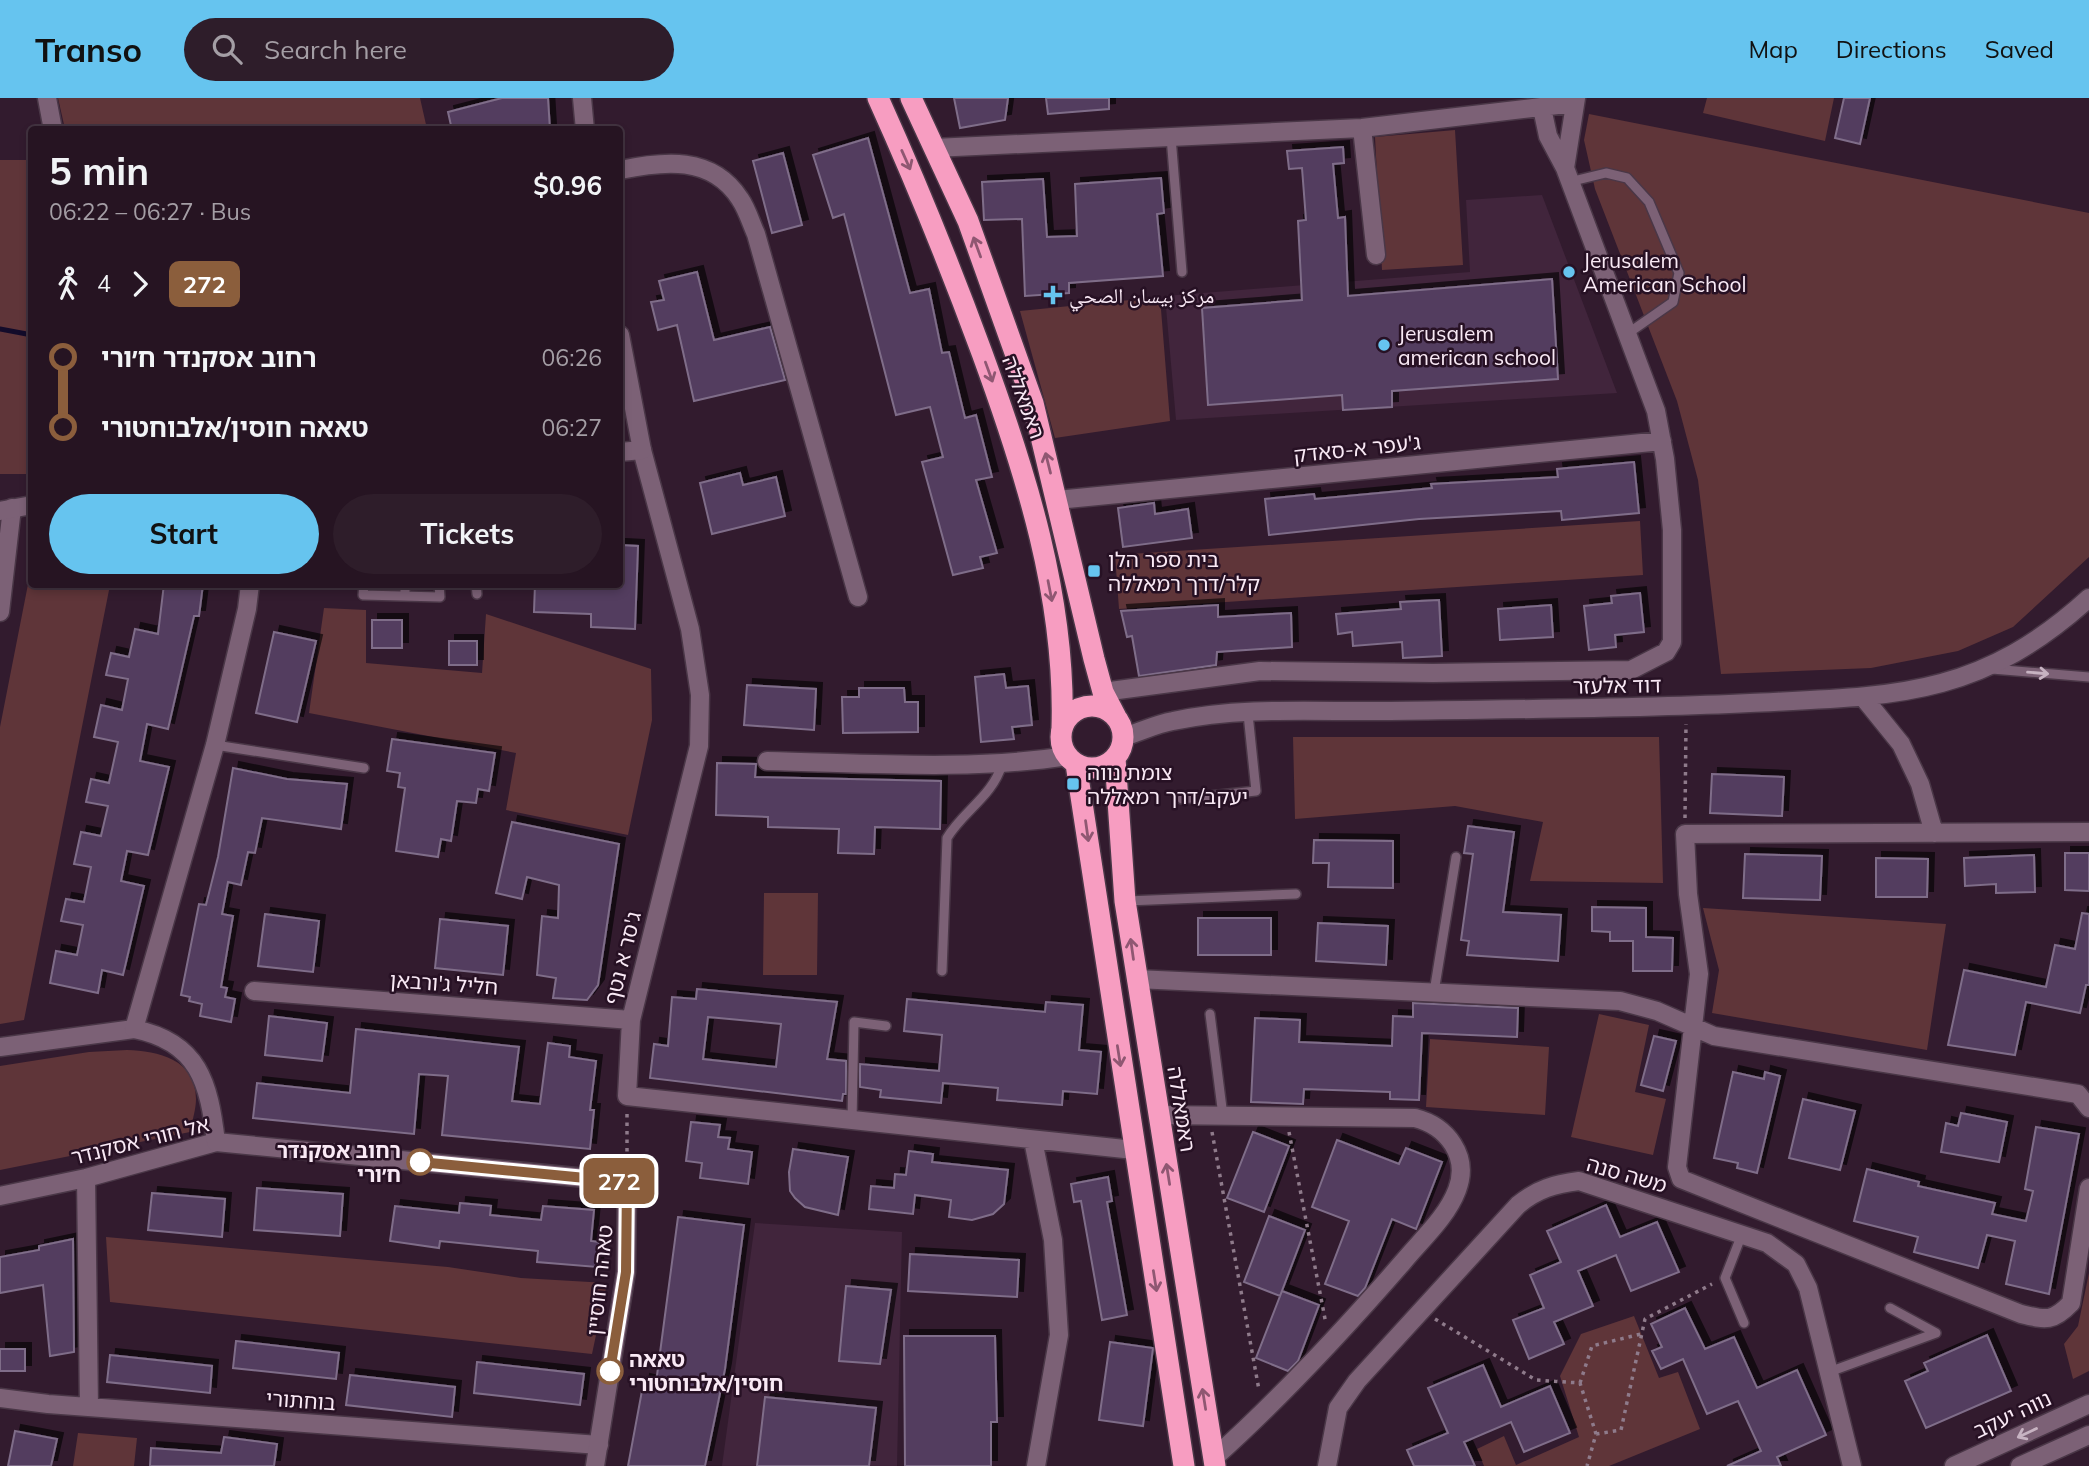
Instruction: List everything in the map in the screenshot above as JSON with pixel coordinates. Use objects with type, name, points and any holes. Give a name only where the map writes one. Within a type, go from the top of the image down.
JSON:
[{"type":"highway","name":"ראמאללה","points":[[878,98],[933,221],[1024,473],[1034,509],[1060,641],[1064,682],[1062,729]]},
{"type":"highway","name":"ראמאללה","points":[[911,98],[968,221],[1033,403],[1102,692],[1119,727]]},
{"type":"highway","points":[[1072,760],[1096,768],[1115,758],[1119,727],[1097,707],[1085,707],[1067,719],[1062,729],[1063,747],[1072,760],[1184,1466]]},
{"type":"highway","name":"ראמאללה","points":[[1115,758],[1125,901],[1214,1462]]},
{"type":"street","points":[[47,98],[52,126]]},
{"type":"street","points":[[582,98],[585,126]]},
{"type":"street","points":[[934,148],[1362,128],[1542,108],[1575,100],[1567,175]]},
{"type":"street","points":[[1102,692],[1260,671],[1433,673],[1630,670],[1666,652],[1672,642],[1672,530],[1656,411],[1567,175],[1548,136],[1542,108]]},
{"type":"street","points":[[1362,128],[1376,255]]},
{"type":"street","points":[[623,169],[643,165],[693,163],[715,175],[740,197],[756,234],[858,597]]},
{"type":"street","name":"ג'סר א נטף","points":[[623,351],[642,450],[690,629],[700,708],[699,746],[631,1020],[627,1096]]},
{"type":"street","name":"ג'עפר א-סאדק","points":[[1057,500],[1662,441]]},
{"type":"street","points":[[623,452],[642,450]]},
{"type":"street","points":[[0,612],[6,509],[28,506]]},
{"type":"street","points":[[134,1029],[215,745],[250,588]]},
{"type":"street","name":"דוד אלעזר","points":[[1119,727],[1248,714],[1686,706],[1863,697],[1918,691],[1987,668],[2029,646],[2089,598]]},
{"type":"street","points":[[1863,697],[1901,744],[1920,783],[1934,833]]},
{"type":"street","points":[[767,761],[1002,764],[1072,760]]},
{"type":"street","points":[[2089,832],[1685,834],[1688,894],[1699,974],[1676,1167],[1681,1179],[2021,1314],[2042,1319],[2059,1317],[2071,1303],[2089,1188]]},
{"type":"street","points":[[1136,979],[1620,1000],[1714,1036],[2078,1094],[2089,1108]]},
{"type":"street","name":"חליל ג'ורבאן","points":[[254,991],[631,1020]]},
{"type":"street","points":[[0,1047],[134,1029],[166,1039],[192,1059],[204,1081],[212,1105],[216,1142]]},
{"type":"street","points":[[627,1096],[1134,1150]]},
{"type":"street","points":[[1158,1115],[1415,1118],[1433,1122],[1449,1136],[1460,1162],[1458,1189],[1441,1217],[1330,1347],[1214,1462]]},
{"type":"street","points":[[1032,1140],[1052,1240],[1059,1324],[1055,1366],[1036,1466]]},
{"type":"street","name":"אל חורי אסקנדר","points":[[0,1196],[86,1178],[216,1142],[627,1182]]},
{"type":"street","points":[[86,1178],[89,1407]]},
{"type":"street","name":"משה סנה","points":[[1327,1466],[1338,1408],[1347,1394],[1518,1205],[1530,1195],[1551,1185],[1580,1181],[1606,1187],[1767,1242],[1796,1264],[1808,1288],[1852,1466]]},
{"type":"street","name":"טאהה חוסיין","points":[[595,1466],[626,1272],[627,1182]]},
{"type":"street","name":"בוחתורי","points":[[0,1398],[598,1445]]},
{"type":"street","name":"נווה יעקב","points":[[1954,1466],[2089,1404]]},
{"type":"street","points":[[2020,1466],[2089,1435]]},
{"type":"lane","points":[[1171,137],[1182,272]]},
{"type":"lane","points":[[1567,175],[1606,173],[1627,178],[1648,202],[1679,273],[1673,302],[1626,335]]},
{"type":"lane","points":[[363,588],[363,595],[440,597],[439,588]]},
{"type":"lane","points":[[405,588],[405,596]]},
{"type":"lane","points":[[1987,668],[2089,677]]},
{"type":"lane","points":[[1182,799],[1256,791],[1248,714]]},
{"type":"lane","points":[[215,745],[365,768]]},
{"type":"lane","points":[[942,971],[947,838],[956,822],[992,787],[1002,764]]},
{"type":"lane","points":[[1434,992],[1456,857]]},
{"type":"lane","points":[[1125,901],[1296,894]]},
{"type":"lane","points":[[1210,1014],[1216,1116]]},
{"type":"lane","points":[[852,1121],[854,1022],[886,1026]]},
{"type":"lane","points":[[1742,1234],[1725,1278],[1744,1323]]},
{"type":"lane","points":[[1829,1373],[1936,1333],[1889,1308]]},
{"type":"path","points":[[1685,834],[1686,706]]},
{"type":"path","points":[[627,1096],[627,1182]]},
{"type":"path","points":[[1216,1116],[1264,1413]]},
{"type":"path","points":[[1286,1116],[1330,1347]]},
{"type":"path","points":[[1596,1434],[1621,1430],[1645,1319],[1654,1311],[1725,1278]]},
{"type":"path","points":[[1421,1311],[1536,1380],[1580,1383]]},
{"type":"path","points":[[1587,1466],[1596,1434],[1580,1383],[1592,1346],[1642,1333]]},
{"type":"shaded area","points":[[58,98],[420,98],[426,126],[64,126]]},
{"type":"shaded area","points":[[1707,98],[1834,98],[1825,141],[1703,113]]},
{"type":"shaded area","points":[[1589,114],[2089,213],[2089,557],[2013,627],[1958,651],[1871,668],[1721,674],[1698,480],[1677,401],[1595,189],[1584,140]]},
{"type":"shaded area","points":[[1455,130],[1463,265],[1382,270],[1375,137]]},
{"type":"shaded area","points":[[0,160],[28,160],[28,474],[0,474]]},
{"type":"shaded area","name":"Jerusalem american school","points":[[1542,195],[1617,393],[1176,420],[1165,296],[1470,272],[1466,200]]},
{"type":"shaded area","points":[[1160,297],[1170,421],[1055,438],[1020,311]]},
{"type":"shaded area","points":[[1640,521],[1643,575],[1119,609],[1115,555]]},
{"type":"shaded area","points":[[28,584],[28,588],[109,588],[24,1020],[0,1024],[0,727]]},
{"type":"shaded area","points":[[324,608],[366,610],[366,663],[482,673],[486,614],[651,669],[652,720],[628,835],[506,810],[516,753],[309,713]]},
{"type":"shaded area","points":[[1293,737],[1659,737],[1663,883],[1530,881],[1543,822],[1455,806],[1295,819]]},
{"type":"shaded area","points":[[764,893],[818,893],[817,975],[763,975]]},
{"type":"shaded area","points":[[1703,908],[1946,924],[1927,1050],[1712,1013],[1719,970]]},
{"type":"shaded area","points":[[1599,1014],[1649,1025],[1635,1092],[1666,1099],[1653,1155],[1571,1137]]},
{"type":"shaded area","points":[[1430,1039],[1549,1047],[1545,1115],[1426,1107]]},
{"type":"shaded area","points":[[127,1050],[162,1055],[182,1066],[190,1075],[196,1099],[190,1132],[0,1170],[0,1066],[89,1052]]},
{"type":"shaded area","points":[[755,1223],[902,1232],[897,1466],[722,1466]]},
{"type":"shaded area","points":[[106,1237],[448,1267],[521,1278],[607,1283],[592,1354],[110,1302]]},
{"type":"shaded area","points":[[2089,1273],[2089,1371],[2073,1379],[2064,1344],[2078,1326]]},
{"type":"shaded area","points":[[1634,1316],[1659,1378],[1678,1372],[1700,1429],[1609,1466],[1484,1466],[1477,1449],[1504,1436],[1516,1465],[1579,1437],[1560,1376],[1581,1334]]},
{"type":"shaded area","points":[[78,1433],[137,1438],[134,1466],[73,1466]]},
{"type":"building","points":[[502,98],[548,98],[550,126],[451,126],[448,112]]},
{"type":"building","points":[[954,98],[1008,98],[1005,120],[960,128]]},
{"type":"building","points":[[1046,98],[1109,98],[1109,109],[1048,114]]},
{"type":"building","points":[[1844,98],[1870,98],[1860,144],[1835,138]]},
{"type":"building","points":[[868,138],[910,293],[929,289],[942,353],[949,352],[965,418],[976,415],[992,477],[976,480],[997,553],[980,557],[983,568],[953,575],[922,462],[943,457],[930,407],[896,415],[844,214],[833,218],[813,155]]},
{"type":"building","points":[[1343,147],[1344,163],[1333,164],[1338,218],[1345,217],[1348,296],[1552,279],[1558,379],[1392,391],[1392,407],[1343,410],[1342,395],[1208,405],[1202,308],[1302,300],[1298,221],[1306,220],[1302,168],[1289,169],[1287,151]]},
{"type":"building","points":[[783,153],[802,225],[772,233],[753,161]]},
{"type":"building","points":[[1161,178],[1164,213],[1157,214],[1163,276],[1069,283],[1069,293],[1025,296],[1022,219],[984,220],[982,182],[1043,179],[1047,237],[1077,236],[1075,184]]},
{"type":"building","points":[[697,272],[714,340],[770,327],[785,380],[694,401],[677,325],[658,330],[651,302],[664,300],[659,281]]},
{"type":"building","points":[[1634,462],[1639,513],[1562,520],[1561,511],[1419,519],[1269,535],[1265,499],[1314,494],[1315,499],[1432,488],[1431,484],[1558,477],[1557,469]]},
{"type":"building","points":[[740,473],[743,485],[776,477],[785,516],[712,534],[700,483]]},
{"type":"building","points":[[1154,503],[1155,514],[1188,509],[1192,538],[1123,547],[1118,508]]},
{"type":"building","points":[[623,545],[638,546],[635,629],[591,627],[591,614],[534,612],[535,588],[623,588]]},
{"type":"building","points":[[164,588],[202,588],[199,616],[194,616],[168,729],[147,724],[140,761],[169,767],[148,855],[127,851],[121,881],[144,886],[123,975],[102,970],[98,993],[50,983],[56,951],[77,955],[83,925],[61,921],[66,899],[84,902],[91,867],[74,864],[81,832],[101,836],[108,806],[86,802],[91,779],[109,783],[118,742],[94,737],[101,705],[122,710],[128,679],[106,675],[111,653],[129,657],[135,629],[158,634]]},
{"type":"building","points":[[1640,593],[1644,632],[1615,635],[1616,647],[1589,650],[1584,606],[1612,603],[1611,596]]},
{"type":"building","points":[[1439,600],[1442,656],[1403,658],[1402,642],[1353,646],[1352,632],[1338,634],[1336,614],[1401,609],[1400,602]]},
{"type":"building","points":[[1218,605],[1218,617],[1291,613],[1292,647],[1217,652],[1216,665],[1139,676],[1132,636],[1127,637],[1121,611]]},
{"type":"building","points":[[1551,605],[1553,637],[1500,640],[1498,609]]},
{"type":"building","points":[[372,620],[402,620],[402,648],[372,648]]},
{"type":"building","points":[[274,632],[316,641],[297,722],[256,713]]},
{"type":"building","points":[[449,641],[477,641],[477,665],[449,665]]},
{"type":"building","points":[[1004,674],[1006,688],[1028,686],[1032,725],[1012,727],[1014,739],[981,742],[975,677]]},
{"type":"building","points":[[747,685],[816,689],[814,730],[744,725]]},
{"type":"building","points":[[859,688],[904,688],[905,702],[918,702],[918,732],[843,733],[842,697],[859,697]]},
{"type":"building","points":[[392,739],[495,753],[489,791],[478,789],[476,803],[457,801],[451,841],[441,839],[438,857],[396,851],[405,788],[398,787],[400,773],[387,771]]},
{"type":"building","points":[[717,763],[756,764],[755,777],[941,781],[940,829],[875,827],[874,854],[838,853],[839,829],[768,827],[768,817],[716,815]]},
{"type":"building","points":[[233,768],[287,779],[347,784],[341,829],[262,818],[255,853],[248,852],[241,885],[228,882],[222,914],[233,916],[221,987],[227,988],[225,997],[235,999],[231,1022],[200,1016],[202,1004],[189,1001],[190,997],[181,995],[199,904],[206,905],[218,857]]},
{"type":"building","points":[[1712,774],[1784,777],[1782,816],[1710,813]]},
{"type":"building","points":[[512,822],[619,844],[598,985],[587,1000],[553,998],[556,978],[537,975],[542,916],[558,918],[559,885],[527,877],[522,899],[496,893]]},
{"type":"building","points":[[1468,826],[1514,832],[1503,912],[1561,915],[1558,961],[1467,955],[1469,941],[1461,940],[1473,854],[1464,853]]},
{"type":"building","points":[[1314,840],[1393,841],[1393,888],[1328,887],[1329,863],[1313,863]]},
{"type":"building","points":[[2065,853],[2089,853],[2089,891],[2065,890]]},
{"type":"building","points":[[1745,854],[1822,856],[1820,900],[1743,898]]},
{"type":"building","points":[[2034,855],[2035,892],[1996,893],[1996,884],[1965,886],[1964,858]]},
{"type":"building","points":[[1876,858],[1928,859],[1927,897],[1876,897]]},
{"type":"building","points":[[1592,907],[1646,908],[1646,937],[1673,938],[1672,971],[1633,971],[1633,941],[1610,941],[1610,932],[1592,931]]},
{"type":"building","points":[[2082,913],[2089,914],[2089,985],[2086,985],[2080,1013],[2026,1002],[2015,1055],[1948,1045],[1964,970],[2046,987],[2055,945],[2075,949]]},
{"type":"building","points":[[265,914],[319,921],[313,972],[258,966]]},
{"type":"building","points":[[1198,918],[1271,918],[1271,955],[1198,955]]},
{"type":"building","points":[[440,919],[508,926],[503,975],[435,968]]},
{"type":"building","points":[[1318,923],[1388,926],[1386,965],[1316,961]]},
{"type":"building","points":[[697,989],[837,1002],[827,1059],[846,1061],[846,1094],[843,1094],[842,1101],[650,1078],[654,1044],[668,1046],[672,997],[696,999]],"holes":[[[708,1017],[781,1024],[776,1067],[703,1059]]]},
{"type":"building","points":[[907,999],[1045,1012],[1046,1002],[1083,1005],[1079,1050],[1101,1052],[1097,1094],[1063,1091],[1062,1105],[997,1100],[998,1088],[943,1083],[941,1103],[880,1097],[881,1090],[860,1087],[860,1064],[939,1071],[942,1035],[904,1031]]},
{"type":"building","points":[[1413,1003],[1518,1008],[1517,1037],[1422,1033],[1419,1100],[1390,1099],[1390,1092],[1304,1089],[1303,1104],[1251,1102],[1255,1018],[1300,1020],[1299,1042],[1392,1046],[1393,1016],[1413,1017]]},
{"type":"building","points":[[269,1016],[327,1023],[322,1061],[265,1055]]},
{"type":"building","points":[[356,1029],[519,1047],[512,1101],[540,1104],[548,1043],[570,1046],[569,1057],[596,1061],[590,1110],[594,1110],[590,1149],[442,1135],[448,1076],[419,1074],[414,1134],[253,1118],[257,1083],[350,1093]]},
{"type":"building","points":[[1654,1036],[1676,1041],[1663,1091],[1641,1085]]},
{"type":"building","points":[[1733,1072],[1764,1079],[1765,1072],[1780,1076],[1757,1173],[1737,1168],[1738,1163],[1714,1158]]},
{"type":"building","points":[[1803,1099],[1855,1111],[1840,1170],[1789,1158]]},
{"type":"building","points":[[1961,1113],[2007,1122],[1999,1162],[1941,1152],[1946,1123],[1958,1126]]},
{"type":"building","points":[[691,1122],[720,1125],[718,1137],[730,1138],[728,1149],[752,1152],[748,1184],[700,1178],[702,1163],[686,1161]]},
{"type":"building","points":[[2036,1127],[2079,1134],[2049,1294],[2006,1284],[2015,1241],[1987,1235],[1978,1268],[1914,1252],[1918,1237],[1854,1221],[1867,1169],[1919,1182],[1918,1186],[1995,1203],[1992,1214],[2026,1221],[2033,1191],[2025,1189]]},
{"type":"building","points":[[1253,1132],[1289,1146],[1264,1212],[1227,1198]]},
{"type":"building","points":[[1337,1140],[1399,1164],[1406,1148],[1442,1162],[1416,1229],[1392,1219],[1365,1288],[1358,1296],[1325,1284],[1349,1221],[1312,1207]]},
{"type":"building","points":[[793,1149],[848,1157],[838,1215],[805,1207],[790,1191],[789,1172]]},
{"type":"building","points":[[909,1151],[933,1154],[932,1162],[1008,1170],[1004,1204],[993,1214],[972,1220],[949,1217],[951,1200],[915,1195],[913,1214],[869,1209],[871,1186],[894,1188],[895,1174],[906,1175]]},
{"type":"building","points":[[1108,1177],[1112,1201],[1107,1202],[1127,1315],[1102,1320],[1081,1201],[1074,1202],[1071,1184]]},
{"type":"building","points":[[257,1188],[343,1194],[340,1236],[254,1230]]},
{"type":"building","points":[[152,1193],[225,1199],[222,1237],[148,1230]]},
{"type":"building","points":[[460,1203],[491,1206],[490,1215],[541,1220],[543,1206],[594,1210],[591,1241],[599,1242],[597,1267],[537,1262],[538,1251],[440,1241],[439,1248],[390,1241],[395,1206],[459,1213]]},
{"type":"building","points":[[1606,1205],[1620,1237],[1657,1222],[1679,1272],[1631,1291],[1616,1255],[1578,1271],[1593,1306],[1554,1322],[1564,1344],[1529,1359],[1513,1320],[1544,1308],[1530,1275],[1561,1262],[1547,1231]]},
{"type":"building","points":[[1269,1216],[1305,1230],[1280,1296],[1244,1282]]},
{"type":"building","points":[[678,1217],[744,1225],[725,1369],[705,1466],[628,1466],[644,1380],[656,1383]]},
{"type":"building","points":[[73,1239],[74,1352],[50,1356],[43,1285],[0,1293],[0,1257],[39,1250],[39,1246]]},
{"type":"building","points":[[910,1254],[1019,1260],[1017,1297],[908,1291]]},
{"type":"building","points":[[846,1286],[891,1290],[880,1364],[839,1361]]},
{"type":"building","points":[[1282,1291],[1319,1305],[1298,1361],[1288,1371],[1256,1358]]},
{"type":"building","points":[[1685,1308],[1705,1349],[1734,1337],[1757,1388],[1797,1370],[1826,1435],[1777,1457],[1781,1466],[1727,1466],[1761,1451],[1738,1401],[1707,1414],[1683,1359],[1661,1369],[1652,1351],[1662,1347],[1651,1324]]},
{"type":"building","points":[[1987,1335],[2011,1391],[1926,1428],[1905,1381],[1928,1371],[1924,1363]]},
{"type":"building","points":[[904,1336],[995,1336],[997,1422],[991,1422],[991,1466],[905,1466]]},
{"type":"building","points":[[236,1341],[339,1353],[336,1379],[233,1368]]},
{"type":"building","points":[[1110,1342],[1153,1348],[1143,1426],[1099,1420]]},
{"type":"building","points":[[0,1349],[25,1349],[25,1371],[0,1371]]},
{"type":"building","points":[[110,1355],[212,1366],[210,1393],[107,1382]]},
{"type":"building","points":[[477,1362],[584,1374],[580,1405],[474,1393]]},
{"type":"building","points":[[1483,1365],[1501,1407],[1550,1386],[1570,1433],[1524,1452],[1511,1422],[1464,1442],[1475,1466],[1414,1466],[1407,1450],[1448,1433],[1428,1388]]},
{"type":"building","points":[[350,1375],[455,1387],[452,1417],[346,1405]]},
{"type":"building","points":[[765,1397],[876,1408],[869,1466],[757,1466]]},
{"type":"building","points":[[15,1431],[57,1439],[51,1466],[8,1466]]},
{"type":"building","points":[[224,1437],[277,1444],[274,1466],[150,1466],[151,1448],[221,1453]]},
{"type":"waterway","points":[[0,329],[28,334]]},
{"type":"bus line","name":"272","points":[[420,1162],[627,1182],[626,1272],[610,1371]]},
{"type":"place","name":"Jerusalem American School","points":[[1569,272]]},
{"type":"place","name":"مركز بيسان الصحي","points":[[1053,295]]},
{"type":"place","name":"Jerusalem american school","points":[[1384,345]]},
{"type":"place","name":"בית ספר הלן קלר/דרך רמאללה","points":[[1094,571]]},
{"type":"place","name":"צומת נווה יעקב/דרך רמאללה","points":[[1073,784]]},
{"type":"place","name":"רחוב אסקנדר ח׳ורי","points":[[420,1162]]},
{"type":"place","name":"טאאה חוסין/אלבוחטורי","points":[[610,1371]]}]
